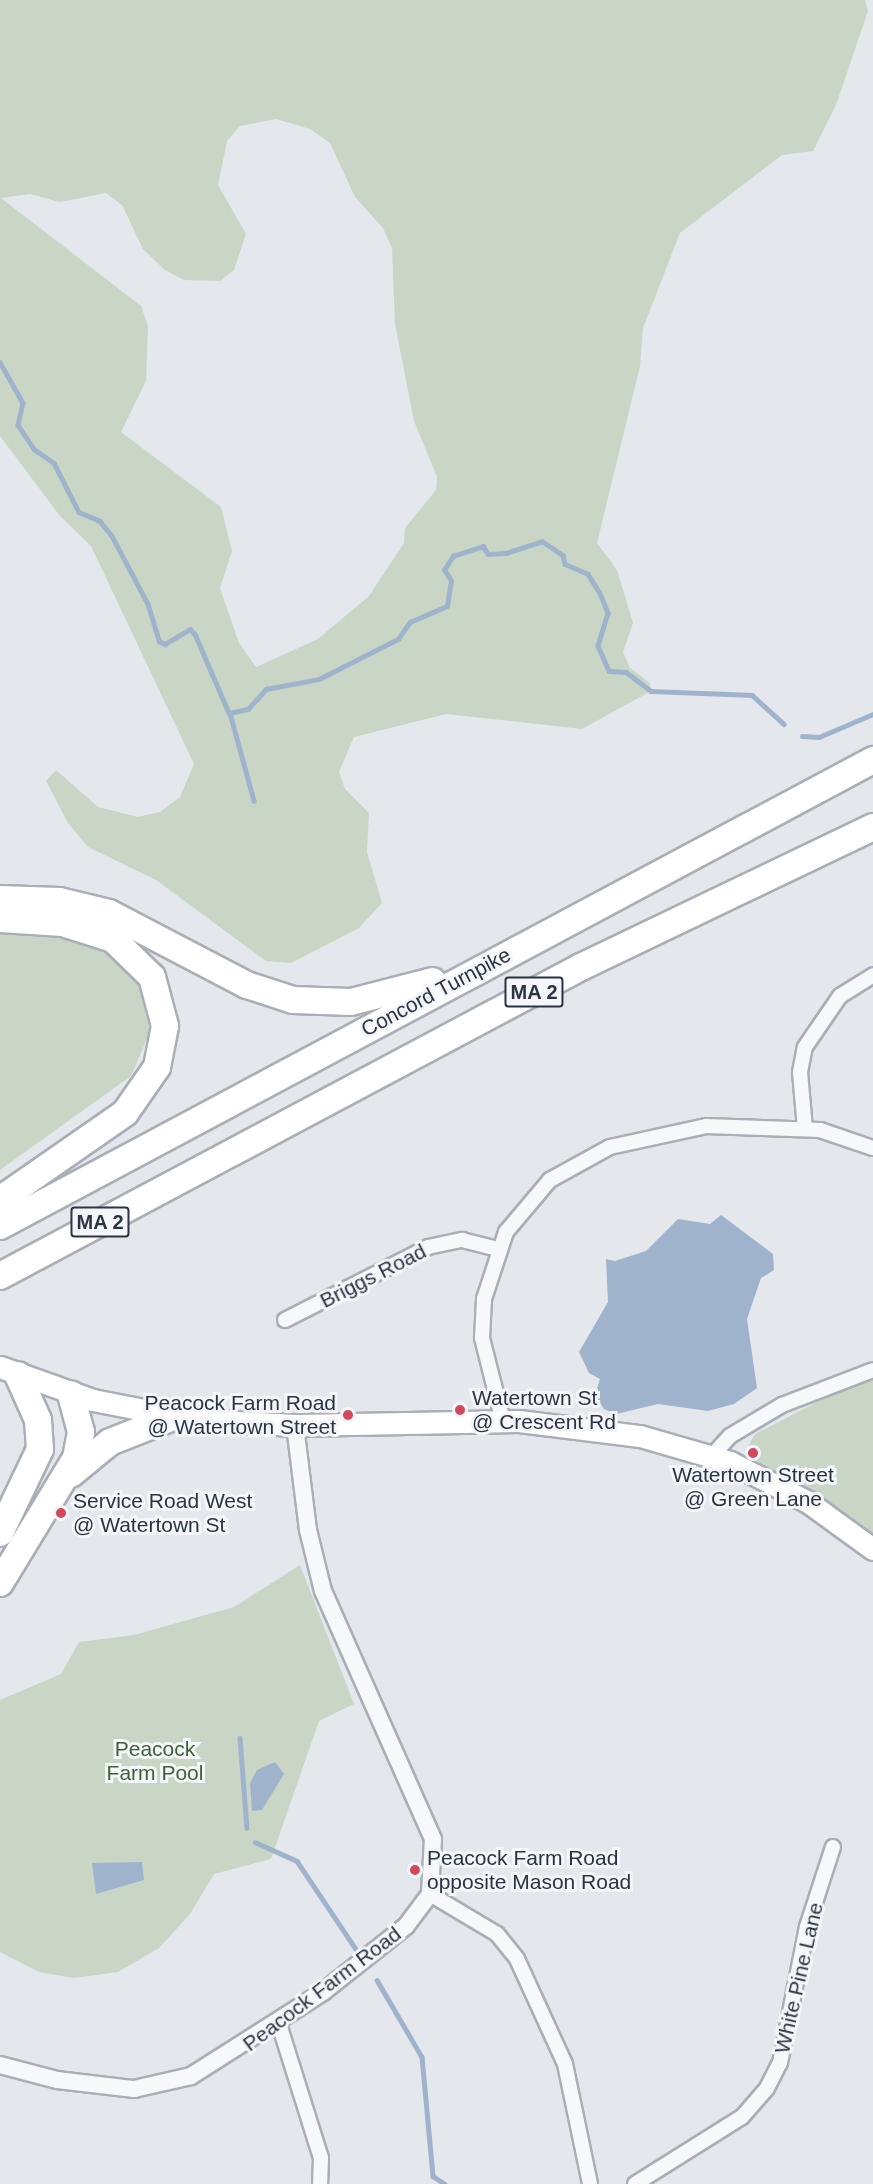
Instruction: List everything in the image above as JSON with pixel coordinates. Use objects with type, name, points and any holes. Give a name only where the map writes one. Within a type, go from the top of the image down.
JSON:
[{"type":"highway","name":"Concord Turnpike","points":[[0,1226],[487,964],[873,760]]},
{"type":"highway","name":"MA 2","points":[[0,1276],[590,962],[873,827]]},
{"type":"highway","points":[[0,899],[51,900],[103,911],[248,985],[303,1001],[369,1000],[487,964]]},
{"type":"highway","points":[[0,919],[71,924],[119,942],[152,977],[165,1026],[157,1067],[125,1113],[0,1200]]},
{"type":"highway","points":[[0,1533],[40,1449],[38,1420],[9,1371]]},
{"type":"highway","points":[[0,1583],[67,1478],[81,1438],[71,1394]]},
{"type":"highway","points":[[67,1478],[103,1446],[173,1417]]},
{"type":"main road","points":[[9,1371],[71,1394],[173,1417],[295,1425],[503,1421],[606,1429],[711,1457],[808,1502],[873,1549]]},
{"type":"street","points":[[805,1129],[800,1072],[805,1047],[840,996],[873,975]]},
{"type":"street","points":[[503,1421],[482,1338],[483,1299],[506,1232],[550,1180],[610,1147],[706,1126],[805,1129],[873,1148]]},
{"type":"street","name":"Briggs Road","points":[[285,1320],[428,1247],[462,1240],[499,1249]]},
{"type":"street","points":[[711,1457],[730,1436],[782,1405],[873,1370]]},
{"type":"street","points":[[295,1425],[308,1530],[323,1591],[433,1839],[430,1894],[497,1934],[517,1959],[565,2064],[590,2184]]},
{"type":"street","name":"White Pine Lane","points":[[635,2184],[742,2116],[767,2088],[783,2053],[807,1927],[833,1847]]},
{"type":"street","name":"Peacock Farm Road","points":[[0,2064],[96,2085],[168,2085],[223,2060],[279,2024],[406,1926],[430,1894]]},
{"type":"street","points":[[279,2024],[321,2158],[320,2184]]},
{"type":"green space","points":[[0,0],[865,0],[868,11],[836,105],[813,151],[782,155],[680,233],[643,328],[640,366],[597,543],[617,570],[633,623],[623,652],[630,668],[650,683],[651,691],[582,729],[446,714],[354,737],[339,772],[345,789],[369,813],[367,852],[382,903],[359,928],[291,963],[266,961],[156,880],[88,847],[68,823],[46,781],[56,770],[98,807],[138,817],[160,812],[180,797],[194,764],[91,546],[60,516],[0,436]],"holes":[[[276,119],[310,129],[330,143],[355,197],[383,228],[392,248],[395,324],[414,421],[437,477],[436,490],[405,528],[404,543],[369,596],[318,639],[256,667],[239,643],[220,588],[232,551],[221,507],[121,432],[146,381],[148,326],[141,306],[1,198],[30,194],[60,202],[106,193],[122,205],[143,249],[165,270],[184,280],[220,281],[234,270],[246,234],[218,185],[227,141],[240,126]]]},
{"type":"green space","points":[[0,929],[42,930],[93,942],[120,958],[139,983],[150,1032],[131,1076],[0,1170]]},
{"type":"green space","points":[[873,1373],[873,1536],[830,1503],[756,1460],[749,1445],[755,1434]]},
{"type":"green space","name":"Peacock Farm Pool","points":[[300,1565],[354,1704],[319,1721],[271,1859],[214,1874],[190,1914],[159,1948],[118,1972],[74,1978],[39,1972],[0,1952],[0,1700],[61,1674],[79,1642],[134,1635],[234,1607]]},
{"type":"water","points":[[721,1215],[773,1254],[774,1270],[761,1278],[747,1319],[757,1388],[734,1404],[708,1411],[658,1404],[616,1414],[604,1409],[595,1395],[600,1379],[589,1373],[579,1352],[608,1302],[606,1259],[615,1261],[646,1251],[678,1219],[710,1224]]},
{"type":"water","points":[[275,1762],[284,1774],[262,1810],[252,1811],[250,1783],[257,1770]]},
{"type":"water","points":[[142,1862],[144,1880],[96,1894],[92,1863]]},
{"type":"waterway","points":[[0,362],[23,403],[18,425],[34,449],[54,463],[79,512],[100,521],[112,536],[148,604],[159,641],[165,644],[190,629],[195,634],[229,713],[248,709],[266,689],[319,679],[398,639],[410,622],[447,606],[451,581],[444,570],[453,556],[483,546],[488,554],[506,553],[542,541],[563,555],[565,564],[588,574],[600,593],[608,613],[598,646],[609,671],[626,672],[651,691],[752,695],[784,724]]},
{"type":"waterway","points":[[230,713],[254,801]]},
{"type":"waterway","points":[[802,736],[819,737],[873,714]]},
{"type":"waterway","points":[[240,1738],[247,1828]]},
{"type":"waterway","points":[[255,1842],[297,1861],[356,1949]]},
{"type":"waterway","points":[[377,1980],[422,2057],[433,2176],[445,2184]]},
{"type":"place","name":"Watertown St @ Crescent Rd","points":[[460,1410]]},
{"type":"place","name":"Peacock Farm Road @ Watertown Street","points":[[348,1415]]},
{"type":"place","name":"Watertown Street @ Green Lane","points":[[753,1453]]},
{"type":"place","name":"Service Road West @ Watertown St","points":[[61,1513]]},
{"type":"place","name":"Peacock Farm Road opposite Mason Road","points":[[415,1870]]}]
